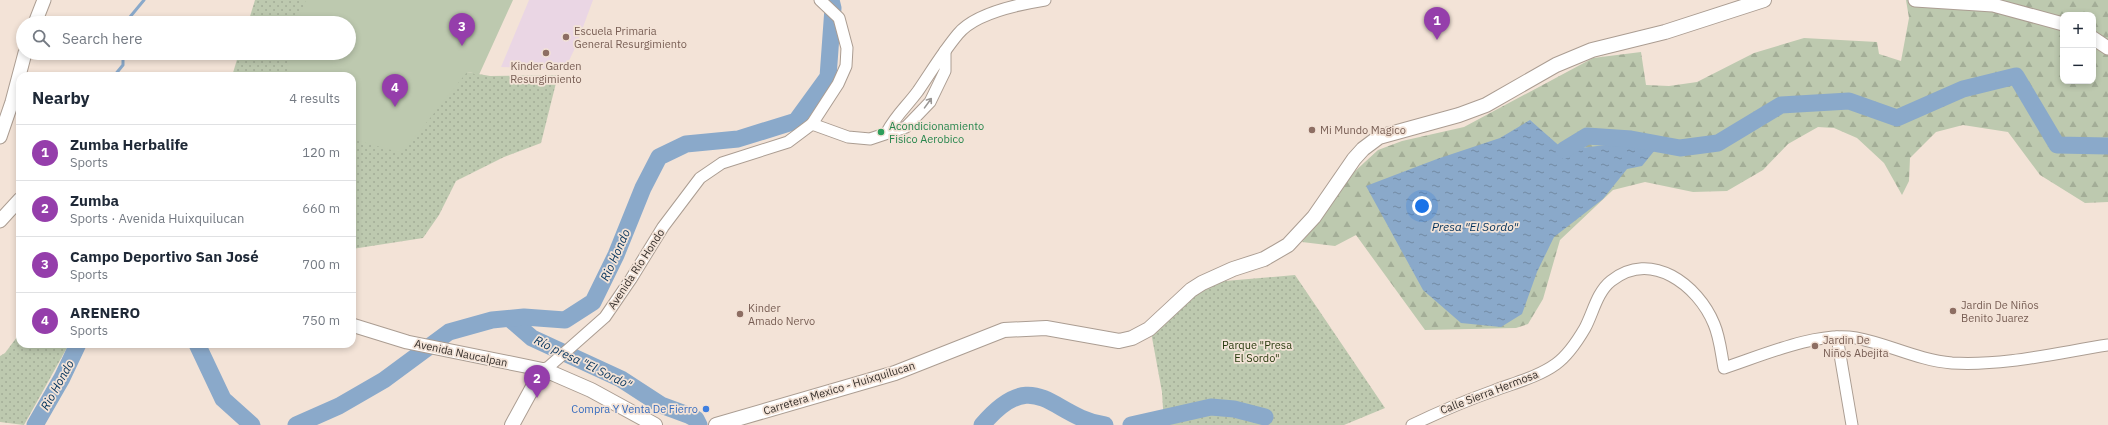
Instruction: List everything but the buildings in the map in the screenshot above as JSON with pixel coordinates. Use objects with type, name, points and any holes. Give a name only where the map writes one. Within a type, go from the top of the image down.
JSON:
[{"type":"main road","points":[[38,16],[44,0]]},
{"type":"main road","name":"Carretera Mexico - Huixquilucan","points":[[719,424],[895,373],[1004,330],[1046,328],[1119,341],[1132,338],[1149,329],[1191,290],[1202,283],[1233,269],[1264,259],[1288,245],[1314,217],[1354,159],[1363,149],[1379,137],[1459,115],[1486,105],[1556,65],[1592,50],[1665,32],[1764,0]]},
{"type":"main road","points":[[1915,0],[1992,5],[2060,23]]},
{"type":"main road","points":[[2096,40],[2108,48]]},
{"type":"main road","points":[[20,72],[23,60]]},
{"type":"main road","points":[[0,137],[16,87]]},
{"type":"main road","points":[[0,221],[16,203]]},
{"type":"main road","name":"Avenida Naucalpan","points":[[356,326],[407,342],[545,370],[591,390],[654,425]]},
{"type":"main road","points":[[512,425],[535,383],[545,370]]},
{"type":"street","points":[[887,132],[896,116],[918,92],[959,32],[982,18],[1012,5],[1045,0]]},
{"type":"street","points":[[822,3],[839,18],[847,48],[846,66],[838,84],[812,124],[848,137],[870,139],[887,132],[906,127],[930,102],[945,71],[946,51]]},
{"type":"street","name":"Avenida Río Hondo","points":[[545,370],[605,317],[631,279],[663,226],[700,178],[722,163],[788,142],[812,124]]},
{"type":"street","name":"Calle Sierra Hermosa","points":[[1412,425],[1446,408],[1534,376],[1557,363],[1585,329],[1601,294],[1610,282],[1632,271],[1657,269],[1676,279],[1696,295],[1705,307],[1714,324],[1724,368],[1787,347],[1837,337]]},
{"type":"street","points":[[1852,425],[1837,337],[1856,338],[1923,359],[1963,363],[2001,363],[2108,345]]},
{"type":"shaded area","name":"Escuela Primaria General Resurgimiento","points":[[529,0],[593,0],[576,46],[565,69],[501,67]]},
{"type":"green space","points":[[255,0],[361,0],[467,72],[490,76],[558,75],[541,143],[504,157],[456,181],[439,215],[423,238],[356,248],[356,72],[233,72],[237,60],[356,60],[356,16],[250,16]]},
{"type":"green space","points":[[306,0],[513,0],[478,77],[473,73],[467,72],[402,153],[356,140],[356,72],[288,72],[287,60],[356,60],[356,16],[300,16]]},
{"type":"green space","points":[[1906,0],[2108,0],[2108,202],[2085,203],[2040,175],[2008,132],[1963,125],[1936,132],[1910,158],[1909,181],[1902,195],[1884,163],[1857,138],[1834,128],[1818,127],[1788,144],[1763,170],[1727,191],[1693,192],[1645,182],[1613,190],[1560,240],[1543,299],[1528,324],[1516,328],[1425,330],[1356,235],[1335,246],[1302,242],[1353,173],[1378,150],[1402,141],[1464,127],[1593,58],[1641,52],[1646,85],[1669,86],[1697,82],[1754,53],[1804,38],[1877,42],[1879,54],[1901,61],[1909,18]]},
{"type":"green space","name":"Parque \"Presa El Sordo\"","points":[[1295,275],[1385,408],[1344,425],[1164,425],[1162,392],[1151,332],[1189,296],[1213,282]]},
{"type":"green space","points":[[16,338],[16,348],[67,348],[24,425],[0,422],[0,356],[5,353]]},
{"type":"water","name":"Presa \"El Sordo\"","points":[[1530,120],[1564,150],[1614,144],[1655,150],[1642,166],[1627,169],[1603,199],[1554,237],[1537,272],[1522,314],[1501,327],[1461,323],[1423,290],[1366,186],[1437,159],[1500,138]]},
{"type":"waterway","points":[[131,16],[144,0]]},
{"type":"waterway","name":"Rio Hondo","points":[[296,425],[339,406],[384,380],[449,332],[492,320],[524,317],[565,320],[593,302],[616,255],[643,188],[659,157],[686,144],[738,139],[796,121],[828,77],[833,8],[831,0]]},
{"type":"waterway","points":[[117,72],[123,65],[123,60]]},
{"type":"waterway","points":[[1564,150],[1587,136],[1631,139],[1680,148],[1718,143],[1781,105],[1849,101],[1897,118],[1963,89],[2016,76],[2057,145],[2108,146]]},
{"type":"waterway","name":"Río presa \"El Sordo\"","points":[[510,319],[532,338],[621,379],[661,405],[696,419],[699,425]]},
{"type":"waterway","name":"Rio Hondo","points":[[35,425],[62,378],[76,348]]},
{"type":"waterway","name":"Rio Hondo","points":[[199,348],[223,399],[252,425]]},
{"type":"waterway","name":"Río presa \"El Sordo\"","points":[[982,425],[1001,407],[1016,397],[1030,395],[1044,398],[1086,420],[1105,425]]},
{"type":"waterway","name":"Río presa \"El Sordo\"","points":[[1131,425],[1211,407],[1234,409],[1265,417]]},
{"type":"place","name":"Escuela Primaria General Resurgimiento","points":[[566,37]]},
{"type":"place","name":"Zumba Herbalife","points":[[1437,40]]},
{"type":"place","name":"Campo Deportivo San José","points":[[462,46]]},
{"type":"place","name":"Kinder Garden Resurgimiento","points":[[546,53]]},
{"type":"place","name":"ARENERO","points":[[395,107]]},
{"type":"place","name":"Mi Mundo Magico","points":[[1312,130]]},
{"type":"place","name":"Acondicionamiento Fisico Aerobico","points":[[881,132]]},
{"type":"place","name":"Jardin De Niños Benito Juarez","points":[[1953,311]]},
{"type":"place","name":"Kinder Amado Nervo","points":[[740,314]]},
{"type":"place","name":"Jardin De Niños Abejita","points":[[1815,346]]},
{"type":"place","name":"Zumba","points":[[537,398]]},
{"type":"place","name":"Compra Y Venta De Fierro","points":[[706,409]]}]
